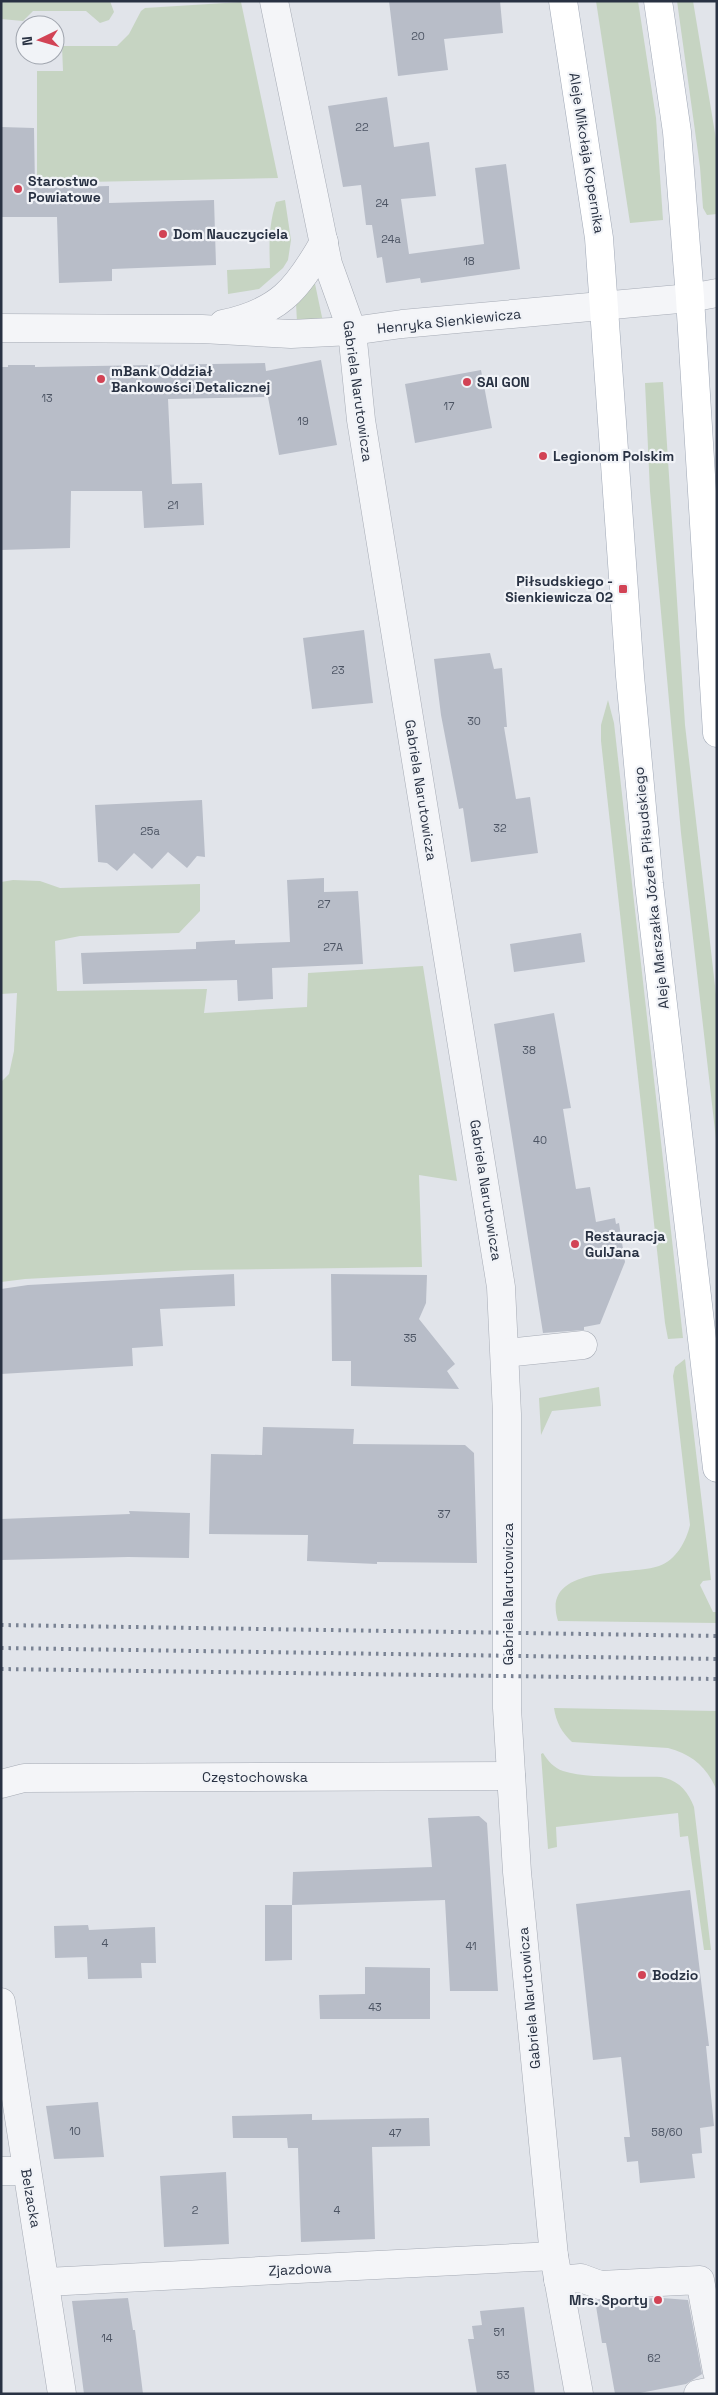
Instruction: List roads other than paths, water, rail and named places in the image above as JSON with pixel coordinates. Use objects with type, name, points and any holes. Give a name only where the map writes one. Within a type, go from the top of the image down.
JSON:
[{"type":"main road","name":"Aleje Mikołaja Kopernika","points":[[563,1],[595,204],[604,306]]},
{"type":"main road","points":[[658,1],[677,132],[690,298],[717,733]]},
{"type":"main road","name":"Aleje Marszałka Józefa Piłsudskiego","points":[[604,306],[626,628],[649,884],[717,1468]]},
{"type":"street","name":"Gabriela Narutowicza","points":[[274,1],[331,273],[346,308],[352,332],[366,448],[502,1287],[506,1352],[507,1708],[518,1882],[556,2268],[579,2394]]},
{"type":"street","points":[[202,329],[241,319],[278,303],[298,285],[324,242]]},
{"type":"street","name":"Henryka Sienkiewicza","points":[[1,328],[202,329],[291,334],[352,332],[402,324],[690,298],[717,293]]},
{"type":"street","points":[[506,1352],[582,1345]]},
{"type":"street","name":"Częstochowska","points":[[1,1784],[24,1778],[511,1776]]},
{"type":"street","name":"Belzacka","points":[[1,2002],[14,2171],[46,2282],[62,2394]]},
{"type":"street","name":"Zjazdowa","points":[[46,2282],[556,2268],[600,2285],[700,2280],[717,2372]]},
{"type":"street","points":[[698,2394],[717,2390]]},
{"type":"railway","points":[[1,1625],[717,1636]]},
{"type":"railway","points":[[1,1648],[717,1659]]},
{"type":"railway","points":[[1,1669],[717,1679]]},
{"type":"place","name":"Starostwo Powiatowe","points":[[18,189]]},
{"type":"place","name":"Dom Nauczyciela","points":[[163,234]]},
{"type":"place","name":"mBank Oddział Bankowości Detalicznej","points":[[101,379]]},
{"type":"place","name":"SAI GON","points":[[467,382]]},
{"type":"place","name":"Legionom Polskim","points":[[543,456]]},
{"type":"place","name":"Piłsudskiego - Sienkiewicza 02","points":[[623,589]]},
{"type":"place","name":"Restauracja GulJana","points":[[575,1244]]},
{"type":"place","name":"Bodzio","points":[[642,1975]]},
{"type":"place","name":"Mrs. Sporty","points":[[658,2300]]}]
